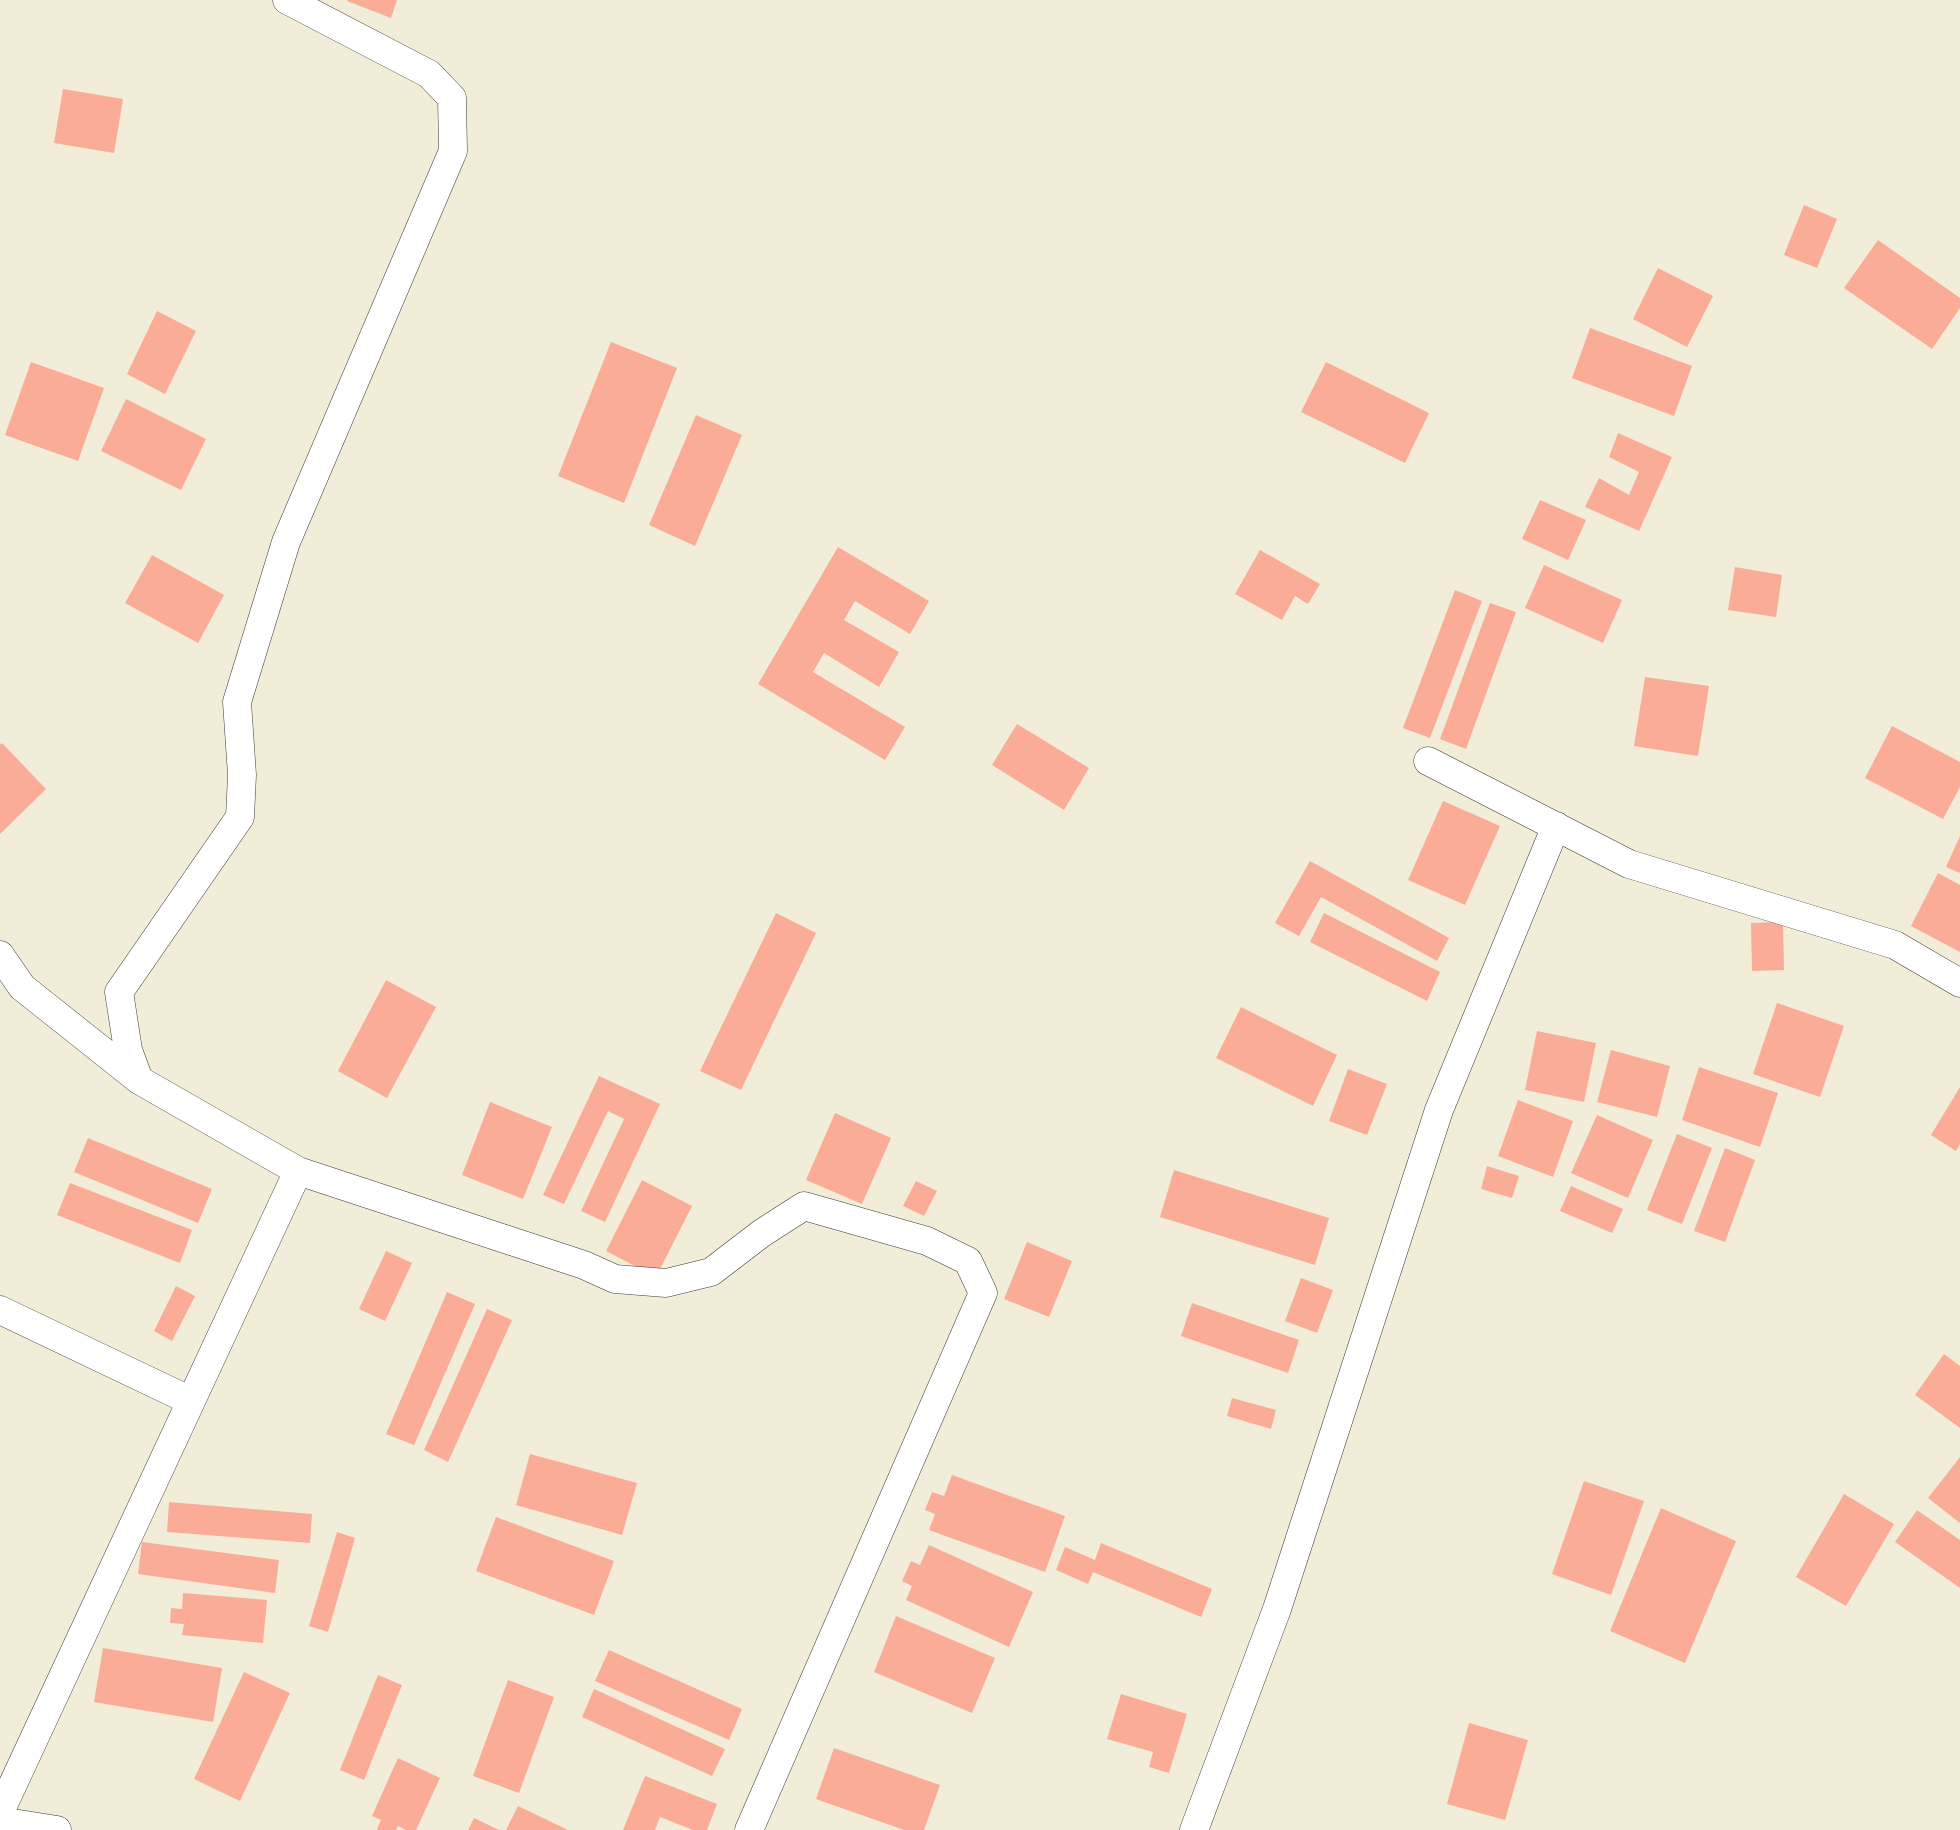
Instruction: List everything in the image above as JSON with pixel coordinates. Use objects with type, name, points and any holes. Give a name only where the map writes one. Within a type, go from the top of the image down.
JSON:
[{"type":"street","points":[[139,1080],[128,1050],[119,992],[240,817],[242,775],[237,702],[286,542],[453,151],[452,98],[429,74],[287,0]]},
{"type":"street","points":[[1428,761],[1629,864],[1895,945],[1960,983]]},
{"type":"street","points":[[1194,1830],[1277,1609],[1439,1110],[1556,826]]},
{"type":"street","points":[[0,955],[22,987],[139,1080],[298,1171],[584,1265],[615,1279],[666,1284],[711,1272],[762,1233],[804,1206],[927,1241],[968,1261],[983,1293],[749,1830]]},
{"type":"street","points":[[0,1812],[298,1171]]},
{"type":"street","points":[[0,1310],[191,1401]]},
{"type":"street","points":[[0,1821],[57,1830]]},
{"type":"building","points":[[348,0],[397,0],[391,18]]},
{"type":"building","points":[[63,89],[123,99],[114,153],[54,143]]},
{"type":"building","points":[[1804,205],[1837,219],[1817,268],[1784,255]]},
{"type":"building","points":[[1878,240],[1960,298],[1960,308],[1932,349],[1844,288]]},
{"type":"building","points":[[1658,268],[1713,296],[1687,347],[1633,319]]},
{"type":"building","points":[[157,311],[196,331],[165,394],[127,374]]},
{"type":"building","points":[[1590,328],[1692,366],[1674,416],[1572,378]]},
{"type":"building","points":[[611,342],[677,368],[624,503],[558,476]]},
{"type":"building","points":[[31,362],[104,388],[78,461],[5,435]]},
{"type":"building","points":[[1326,362],[1429,413],[1405,463],[1301,412]]},
{"type":"building","points":[[126,399],[206,439],[181,490],[101,451]]},
{"type":"building","points":[[696,415],[742,435],[695,546],[649,525]]},
{"type":"building","points":[[1618,433],[1672,457],[1639,531],[1585,507],[1599,478],[1629,495],[1639,472],[1609,457]]},
{"type":"building","points":[[1540,500],[1586,520],[1568,560],[1522,539]]},
{"type":"building","points":[[838,547],[929,601],[910,634],[855,601],[844,620],[899,652],[879,687],[824,653],[813,672],[905,727],[885,760],[758,684]]},
{"type":"building","points":[[1260,550],[1320,584],[1308,604],[1295,596],[1282,620],[1235,594]]},
{"type":"building","points":[[152,555],[224,595],[198,643],[125,603]]},
{"type":"building","points":[[1544,565],[1622,600],[1603,643],[1525,608]]},
{"type":"building","points":[[1735,567],[1782,575],[1776,617],[1728,610]]},
{"type":"building","points":[[1455,590],[1482,601],[1430,738],[1403,728]]},
{"type":"building","points":[[1490,603],[1516,612],[1466,749],[1440,739]]},
{"type":"building","points":[[1645,677],[1709,686],[1698,756],[1634,746]]},
{"type":"building","points":[[1017,724],[1089,768],[1064,810],[992,765]]},
{"type":"building","points":[[1892,726],[1960,762],[1960,787],[1943,819],[1865,778]]},
{"type":"building","points":[[2,743],[46,789],[0,834],[0,745]]},
{"type":"building","points":[[1443,801],[1500,826],[1465,905],[1408,880]]},
{"type":"building","points":[[1960,836],[1960,873],[1946,867]]},
{"type":"building","points":[[1310,861],[1449,938],[1437,961],[1321,897],[1299,936],[1275,923]]},
{"type":"building","points":[[1938,873],[1960,885],[1960,952],[1911,926]]},
{"type":"building","points":[[776,913],[816,933],[741,1090],[700,1071]]},
{"type":"building","points":[[1324,913],[1440,972],[1427,1001],[1310,942]]},
{"type":"building","points":[[1783,922],[1784,970],[1752,971],[1751,923]]},
{"type":"building","points":[[386,980],[436,1007],[387,1098],[338,1071]]},
{"type":"building","points":[[1777,1003],[1844,1026],[1820,1097],[1753,1074]]},
{"type":"building","points":[[1241,1007],[1337,1055],[1313,1106],[1216,1058]]},
{"type":"building","points":[[1537,1031],[1596,1043],[1584,1102],[1525,1090]]},
{"type":"building","points":[[1611,1050],[1670,1066],[1657,1117],[1597,1102]]},
{"type":"building","points":[[1699,1067],[1778,1093],[1760,1147],[1682,1120]]},
{"type":"building","points":[[1348,1069],[1387,1084],[1367,1135],[1329,1121]]},
{"type":"building","points":[[599,1076],[660,1104],[605,1222],[581,1211],[624,1119],[608,1111],[564,1204],[543,1195]]},
{"type":"building","points":[[1960,1087],[1960,1144],[1956,1151],[1931,1135]]},
{"type":"building","points":[[1518,1100],[1573,1121],[1553,1177],[1498,1156]]},
{"type":"building","points":[[490,1102],[552,1127],[523,1199],[462,1175]]},
{"type":"building","points":[[835,1113],[891,1138],[862,1204],[806,1180]]},
{"type":"building","points":[[1597,1115],[1653,1140],[1628,1198],[1571,1173]]},
{"type":"building","points":[[1677,1134],[1712,1148],[1682,1224],[1647,1210]]},
{"type":"building","points":[[88,1138],[212,1189],[198,1223],[74,1172]]},
{"type":"building","points":[[1725,1148],[1755,1160],[1725,1242],[1694,1231]]},
{"type":"building","points":[[1487,1166],[1519,1176],[1512,1198],[1481,1189]]},
{"type":"building","points":[[1174,1170],[1329,1218],[1315,1265],[1160,1217]]},
{"type":"building","points":[[642,1180],[692,1206],[656,1277],[606,1251]]},
{"type":"building","points":[[916,1181],[937,1191],[924,1216],[903,1206]]},
{"type":"building","points":[[70,1183],[192,1230],[180,1263],[57,1215]]},
{"type":"building","points":[[1571,1186],[1623,1209],[1612,1233],[1560,1211]]},
{"type":"building","points":[[1027,1242],[1072,1261],[1049,1317],[1004,1299]]},
{"type":"building","points":[[386,1251],[412,1263],[385,1321],[359,1309]]},
{"type":"building","points":[[1301,1278],[1333,1290],[1317,1333],[1285,1321]]},
{"type":"building","points":[[176,1286],[195,1296],[172,1341],[154,1331]]},
{"type":"building","points":[[447,1292],[475,1304],[414,1445],[386,1434]]},
{"type":"building","points":[[1192,1303],[1299,1340],[1288,1373],[1181,1336]]},
{"type":"building","points":[[487,1309],[512,1320],[448,1462],[424,1450]]},
{"type":"building","points":[[1944,1354],[1960,1366],[1960,1428],[1915,1395]]},
{"type":"building","points":[[1232,1398],[1276,1410],[1271,1429],[1227,1416]]},
{"type":"building","points":[[530,1454],[637,1483],[622,1535],[516,1505]]},
{"type":"building","points":[[1960,1457],[1960,1523],[1928,1498]]},
{"type":"building","points":[[952,1475],[1065,1516],[1045,1572],[929,1530],[935,1514],[925,1510],[932,1492],[944,1496]]},
{"type":"building","points":[[1584,1481],[1644,1501],[1611,1595],[1552,1574]]},
{"type":"building","points":[[1844,1494],[1894,1524],[1846,1606],[1796,1577]]},
{"type":"building","points":[[169,1502],[312,1514],[310,1543],[167,1532]]},
{"type":"building","points":[[1661,1508],[1736,1541],[1685,1663],[1610,1631]]},
{"type":"building","points":[[1917,1510],[1960,1540],[1960,1588],[1895,1542]]},
{"type":"building","points":[[496,1517],[614,1561],[594,1615],[476,1571]]},
{"type":"building","points":[[337,1532],[355,1538],[328,1632],[309,1626]]},
{"type":"building","points":[[142,1542],[279,1560],[275,1593],[138,1574]]},
{"type":"building","points":[[1101,1543],[1212,1589],[1201,1617],[1093,1572],[1088,1584],[1056,1570],[1065,1547],[1095,1560]]},
{"type":"building","points":[[929,1545],[1033,1592],[1009,1647],[906,1600],[912,1586],[902,1581],[911,1561],[920,1565]]},
{"type":"building","points":[[183,1593],[267,1600],[263,1643],[182,1635],[184,1624],[170,1623],[171,1608],[182,1609]]},
{"type":"building","points":[[896,1616],[995,1658],[972,1713],[874,1672]]},
{"type":"building","points":[[103,1648],[222,1668],[213,1722],[94,1702]]},
{"type":"building","points":[[609,1650],[742,1709],[729,1740],[595,1681]]},
{"type":"building","points":[[244,1672],[290,1693],[240,1801],[194,1779]]},
{"type":"building","points":[[378,1675],[402,1685],[364,1780],[340,1770]]},
{"type":"building","points":[[508,1680],[554,1697],[519,1793],[473,1776]]},
{"type":"building","points":[[594,1689],[725,1749],[712,1776],[582,1717]]},
{"type":"building","points":[[1121,1694],[1187,1714],[1169,1773],[1149,1767],[1153,1752],[1107,1739]]},
{"type":"building","points":[[1469,1723],[1528,1740],[1505,1820],[1447,1804]]},
{"type":"building","points":[[834,1748],[940,1785],[924,1830],[904,1830],[816,1799]]},
{"type":"building","points":[[398,1758],[440,1778],[416,1830],[406,1830],[398,1826],[396,1830],[378,1830],[381,1820],[372,1816]]},
{"type":"building","points":[[645,1776],[717,1804],[707,1830],[693,1830],[660,1817],[655,1830],[623,1830]]},
{"type":"building","points":[[518,1806],[568,1830],[506,1830]]},
{"type":"building","points":[[474,1818],[499,1830],[468,1830]]}]
